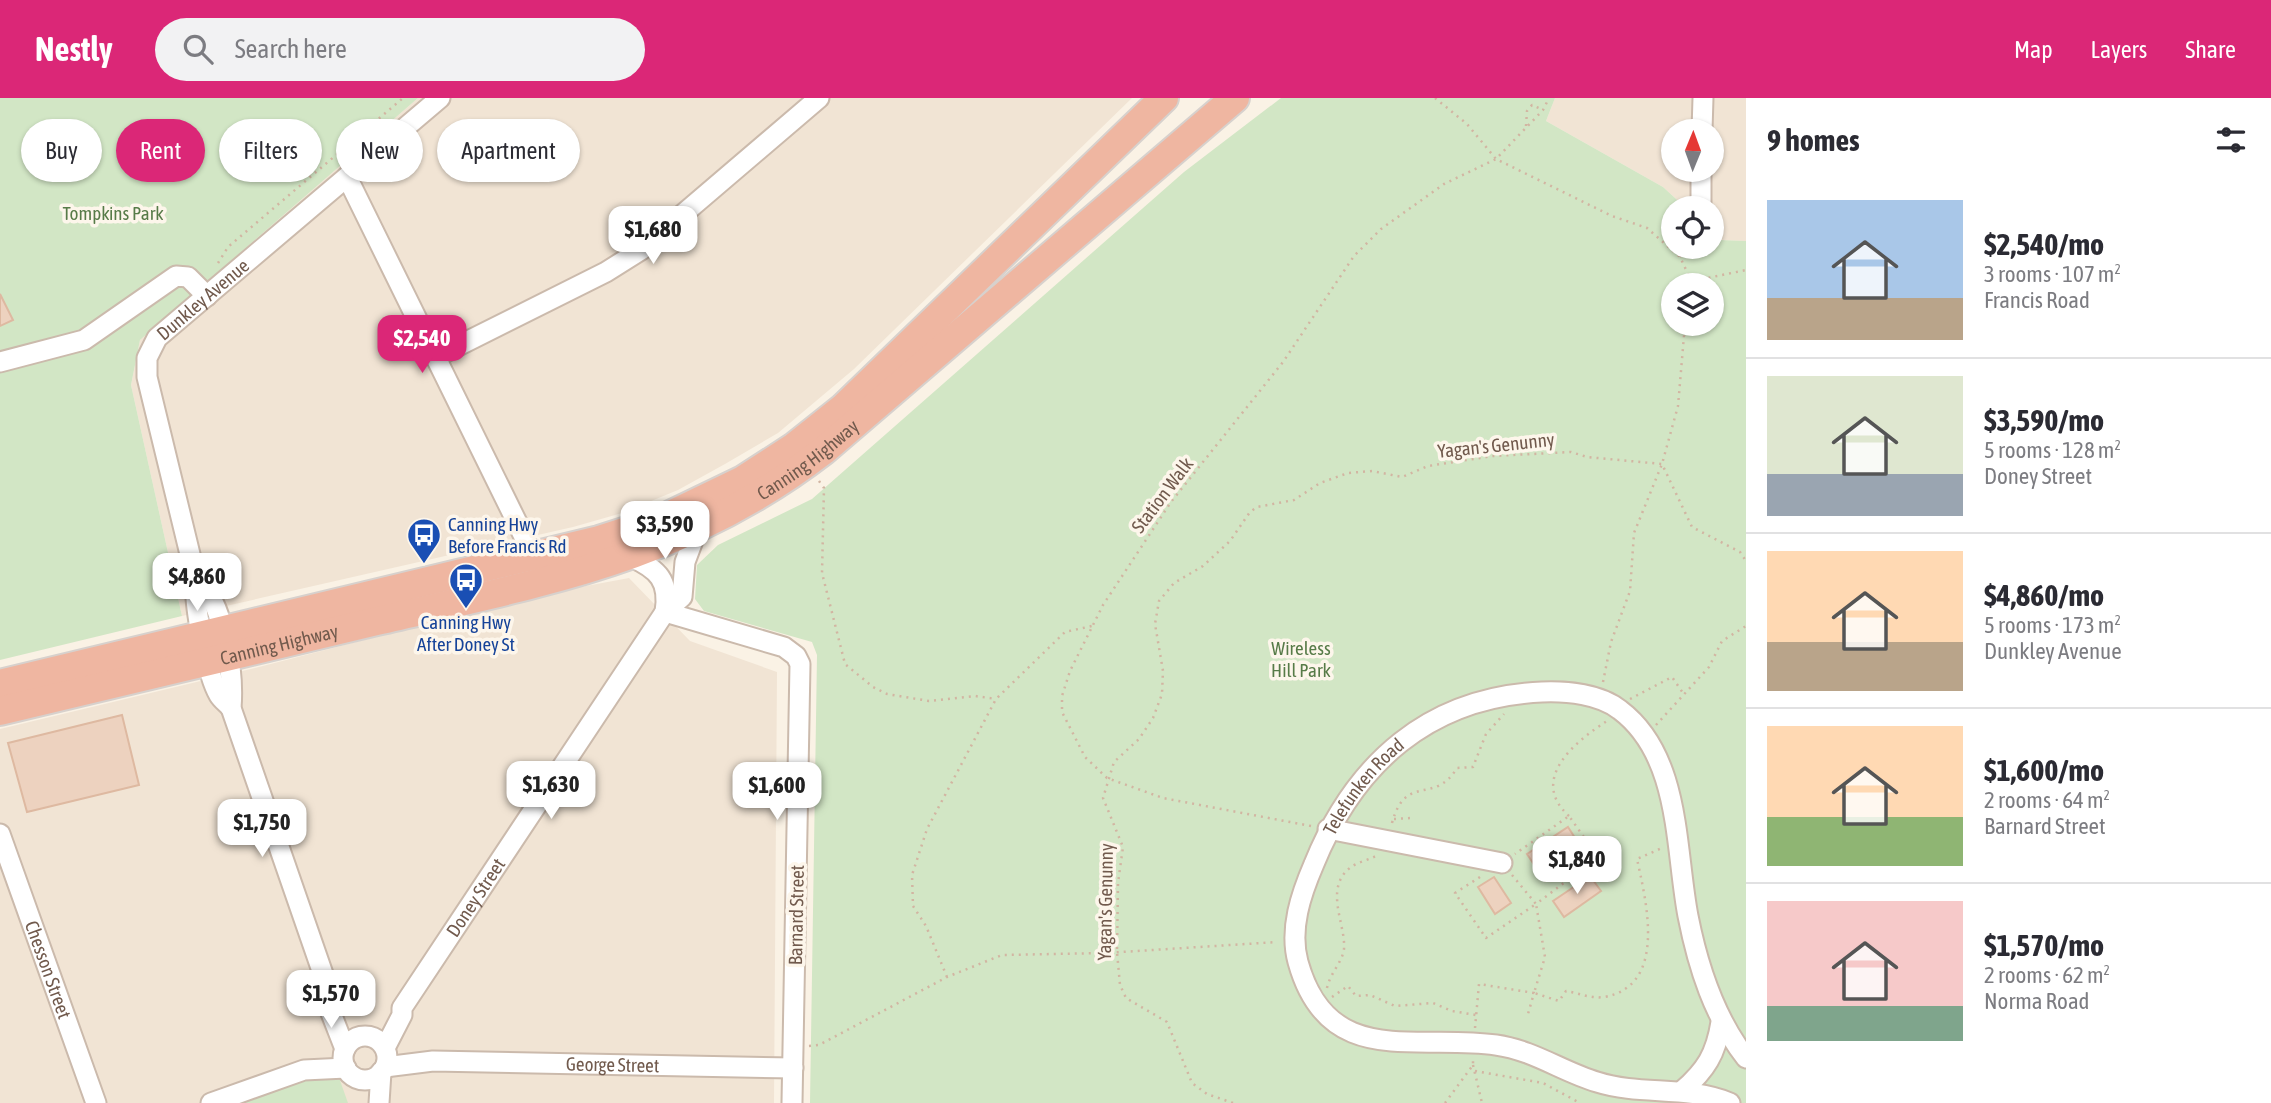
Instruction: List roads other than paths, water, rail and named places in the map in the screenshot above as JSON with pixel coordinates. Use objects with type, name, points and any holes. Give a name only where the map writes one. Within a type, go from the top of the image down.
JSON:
[{"type":"highway","name":"Canning Highway","points":[[0,711],[215,646],[599,540],[699,503],[794,447],[861,392],[1164,98]]},
{"type":"highway","name":"Canning Highway","points":[[0,684],[215,646],[551,580],[631,557],[697,530],[765,493],[823,451],[1235,98]]},
{"type":"street","name":"Dunkley Avenue","points":[[415,119],[440,98]]},
{"type":"street","points":[[436,357],[606,272],[641,250],[819,98]]},
{"type":"street","points":[[1702,119],[1703,98]]},
{"type":"street","name":"Dunkley Avenue","points":[[331,997],[231,708],[219,696],[215,646],[194,594],[196,579],[146,370],[149,351],[157,338],[200,289],[340,182]]},
{"type":"street","points":[[349,182],[534,556]]},
{"type":"street","points":[[0,362],[84,340],[176,276],[184,275],[200,289]]},
{"type":"street","name":"Doney Street","points":[[349,1063],[351,1041],[378,1052],[393,1012],[402,1008],[665,612],[682,597],[685,562],[697,530]]},
{"type":"street","points":[[631,557],[657,570],[665,582],[668,596],[665,612]]},
{"type":"street","name":"Barnard Street","points":[[665,612],[783,648],[796,656],[800,664],[792,1103]]},
{"type":"street","name":"Telefunken Road","points":[[1730,1103],[1682,1091],[1619,1087],[1595,1082],[1528,1053],[1495,1044],[1388,1043],[1364,1037],[1338,1024],[1319,1007],[1306,983],[1295,939],[1305,884],[1328,829],[1360,779],[1390,750],[1452,712],[1493,698],[1527,693],[1552,692],[1600,699],[1647,737],[1664,771],[1688,917],[1700,967],[1720,1023],[1746,1058]]},
{"type":"street","points":[[1328,829],[1502,863]]},
{"type":"street","name":"Chesson Street","points":[[0,834],[96,1103]]},
{"type":"street","points":[[331,997],[378,1052],[379,1103]]},
{"type":"street","points":[[331,997],[331,1013],[349,1063],[369,1103]]},
{"type":"street","points":[[1682,1091],[1705,1070],[1713,1058],[1720,1023]]},
{"type":"street","points":[[211,1103],[304,1070],[349,1063],[378,1052]]},
{"type":"street","name":"George Street","points":[[378,1052],[433,1061],[793,1068]]},
{"type":"place","name":"Canning Hwy Before Francis Rd","points":[[424,565]]},
{"type":"place","name":"Canning Hwy After Doney St","points":[[466,610]]},
{"type":"park label","name":"Tompkins Park","points":[[113,213]]},
{"type":"park label","name":"Wireless Hill Park","points":[[1301,659]]}]
